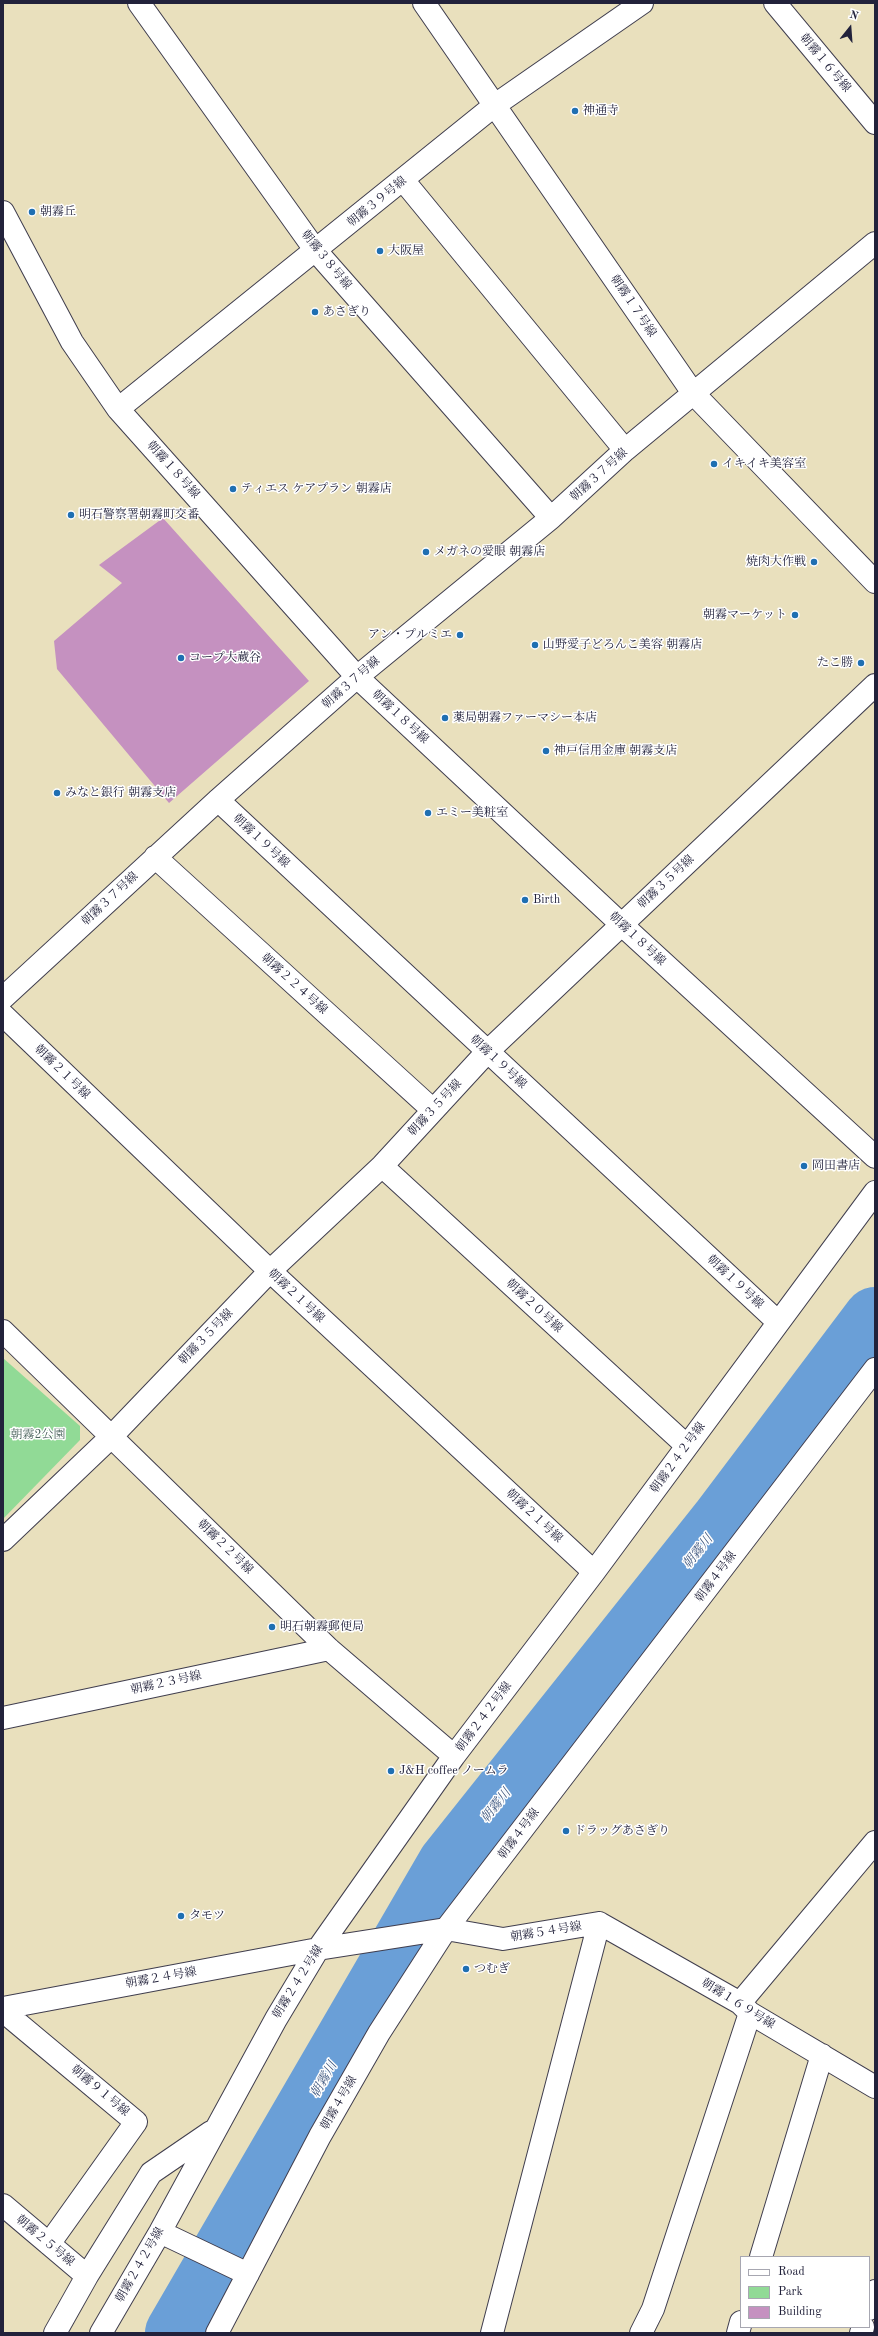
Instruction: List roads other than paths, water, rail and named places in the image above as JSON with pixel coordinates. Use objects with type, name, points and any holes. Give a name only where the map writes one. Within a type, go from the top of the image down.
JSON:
[{"type":"street","name":"朝霧３８号線","points":[[139,3],[316,251],[551,518]]},
{"type":"street","name":"朝霧１７号線","points":[[424,3],[693,393],[875,582]]},
{"type":"street","name":"朝霧３９号線","points":[[118,409],[316,251],[495,105],[642,3]]},
{"type":"street","name":"朝霧１６号線","points":[[775,3],[875,123]]},
{"type":"street","points":[[403,180],[625,450]]},
{"type":"street","name":"朝霧１８号線","points":[[3,212],[72,342],[118,409],[357,677],[621,924],[875,1157]]},
{"type":"street","name":"朝霧３７号線","points":[[3,998],[218,800],[357,677],[551,518],[625,450],[875,243]]},
{"type":"street","name":"朝霧３５号線","points":[[3,1540],[111,1437],[270,1271],[382,1166],[487,1052],[875,685]]},
{"type":"street","name":"朝霧１９号線","points":[[218,800],[778,1322]]},
{"type":"street","name":"朝霧２２４号線","points":[[155,858],[433,1110]]},
{"type":"street","name":"朝霧２１号線","points":[[3,1015],[270,1271],[594,1572]]},
{"type":"street","name":"朝霧２０号線","points":[[382,1166],[687,1446]]},
{"type":"street","name":"朝霧２４２号線","points":[[101,2333],[160,2232],[213,2131],[276,2019],[318,1949],[454,1756],[594,1572],[875,1192]]},
{"type":"street","name":"朝霧２２号線","points":[[3,1331],[329,1648],[454,1756]]},
{"type":"street","name":"朝霧４号線","points":[[217,2333],[243,2271],[379,2033],[441,1930],[875,1370]]},
{"type":"street","name":"朝霧２３号線","points":[[3,1718],[329,1648]]},
{"type":"street","points":[[641,2333],[653,2309],[745,2008],[875,1842]]},
{"type":"street","points":[[492,2333],[599,1924]]},
{"type":"street","name":"朝霧５４号線","points":[[318,1949],[441,1930],[503,1939],[599,1924]]},
{"type":"street","name":"朝霧１６９号線","points":[[599,1924],[745,2008],[875,2087]]},
{"type":"street","name":"朝霧２４号線","points":[[3,2009],[318,1949]]},
{"type":"street","name":"朝霧９１号線","points":[[3,2009],[136,2122],[49,2244]]},
{"type":"street","points":[[761,2256],[822,2055]]},
{"type":"street","points":[[55,2333],[87,2276],[151,2173],[213,2131]]},
{"type":"street","name":"朝霧２５号線","points":[[3,2205],[87,2276]]},
{"type":"street","points":[[160,2232],[243,2271]]},
{"type":"street","points":[[870,2306],[875,2292]]},
{"type":"waterway","name":"朝霧川","points":[[177,2333],[449,1865],[722,1522],[875,1319]]},
{"type":"place","name":"神通寺","points":[[575,111]]},
{"type":"place","name":"朝霧丘","points":[[32,212]]},
{"type":"place","name":"大阪屋","points":[[380,251]]},
{"type":"place","name":"あさぎり","points":[[315,312]]},
{"type":"place","name":"イキイキ美容室","points":[[714,464]]},
{"type":"place","name":"ティエス ケアプラン 朝霧店","points":[[233,489]]},
{"type":"place","name":"明石警察署朝霧町交番","points":[[71,515]]},
{"type":"place","name":"メガネの愛眼 朝霧店","points":[[426,552]]},
{"type":"place","name":"焼肉大作戦","points":[[814,562]]},
{"type":"place","name":"朝霧マーケット","points":[[795,615]]},
{"type":"place","name":"アン・プルミエ","points":[[460,635]]},
{"type":"place","name":"山野愛子どろんこ美容 朝霧店","points":[[535,645]]},
{"type":"place","name":"コープ大蔵谷","points":[[181,658]]},
{"type":"place","name":"たこ勝","points":[[861,663]]},
{"type":"place","name":"薬局朝霧ファーマシー本店","points":[[445,718]]},
{"type":"place","name":"神戸信用金庫 朝霧支店","points":[[546,751]]},
{"type":"place","name":"みなと銀行 朝霧支店","points":[[57,793]]},
{"type":"place","name":"エミー美粧室","points":[[428,813]]},
{"type":"place","name":"Birth","points":[[525,900]]},
{"type":"place","name":"岡田書店","points":[[804,1166]]},
{"type":"place","name":"明石朝霧郵便局","points":[[272,1627]]},
{"type":"place","name":"J&H coffee ノームラ","points":[[391,1771]]},
{"type":"place","name":"ドラッグあさぎり","points":[[566,1831]]},
{"type":"place","name":"タモツ","points":[[181,1916]]},
{"type":"place","name":"つむぎ","points":[[466,1969]]},
{"type":"park label","name":"朝霧2公園","points":[[38,1435]]}]
